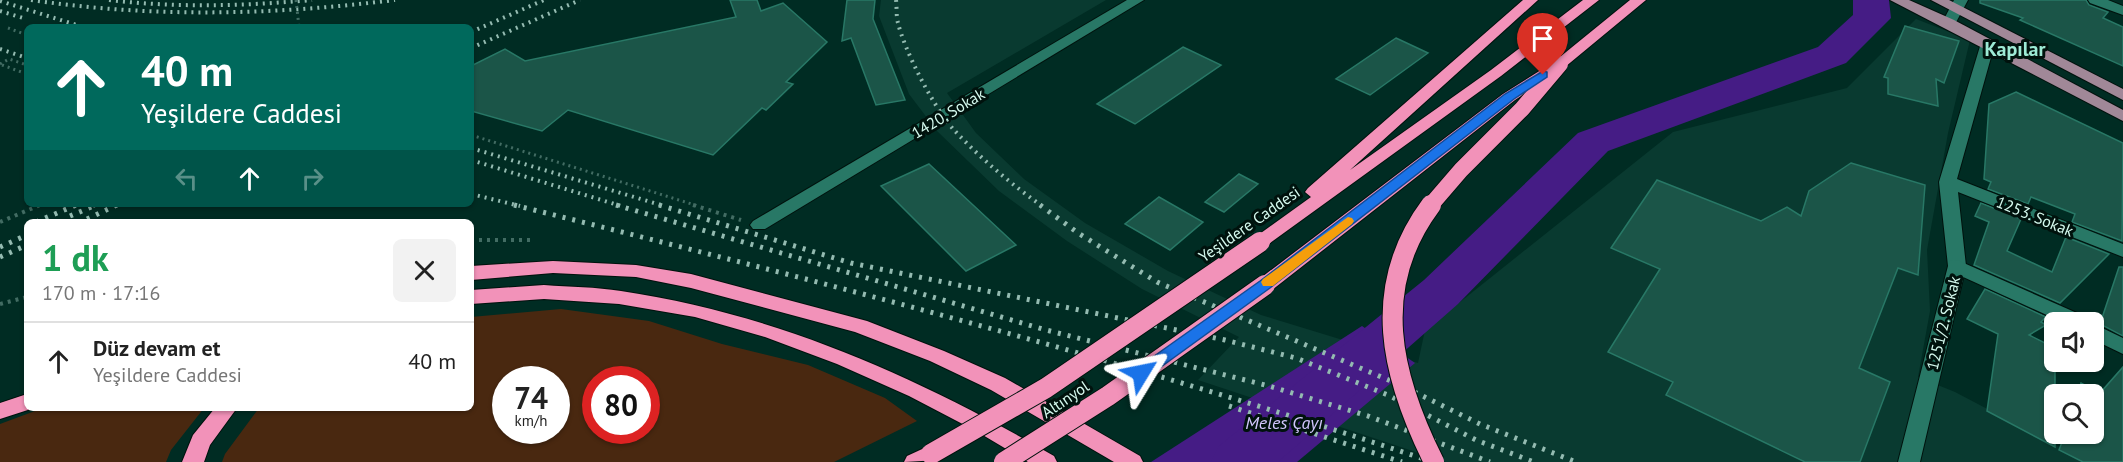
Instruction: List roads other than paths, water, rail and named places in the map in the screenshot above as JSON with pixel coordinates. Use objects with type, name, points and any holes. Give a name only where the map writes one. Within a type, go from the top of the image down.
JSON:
[{"type":"highway","points":[[1260,242],[1332,175],[1531,0]]},
{"type":"highway","name":"Yeşildere Caddesi","points":[[923,458],[1046,388],[1260,242],[1496,73],[1592,0]]},
{"type":"highway","points":[[1434,462],[1424,444],[1407,399],[1393,347],[1392,312],[1395,282],[1413,232],[1477,154],[1516,115],[1560,63],[1639,0]]},
{"type":"highway","name":"Altınyol","points":[[1004,462],[1108,396],[1265,285],[1509,97],[1560,63]]},
{"type":"highway","points":[[474,273],[553,267],[636,271],[691,281],[860,326],[937,356],[999,384],[1132,462]]},
{"type":"highway","points":[[474,297],[541,292],[588,294],[644,301],[719,318],[774,334],[917,388],[1046,462]]},
{"type":"highway","points":[[0,411],[24,403]]},
{"type":"highway","points":[[193,462],[201,441],[225,411]]},
{"type":"main road","points":[[1897,0],[1988,43],[2123,116]]},
{"type":"main road","points":[[1938,0],[1959,4],[2123,94]]},
{"type":"street","name":"1420. Sokak","points":[[759,225],[1137,0]]},
{"type":"street","points":[[2095,0],[2123,11]]},
{"type":"street","points":[[1949,23],[1959,4]]},
{"type":"street","name":"1251/2. Sokak","points":[[1909,462],[1957,266],[1948,182],[1988,43]]},
{"type":"street","name":"1253. Sokak","points":[[1948,182],[2123,251]]},
{"type":"street","points":[[1957,266],[2057,312]]},
{"type":"street","points":[[2104,337],[2123,347]]},
{"type":"water","name":"Meles Çayı","points":[[1362,326],[1415,363],[1297,462],[1151,462]]},
{"type":"waterway","name":"Meles Çayı","points":[[1239,462],[1441,292],[1593,142],[1832,55],[1872,18],[1871,0]]},
{"type":"railway","points":[[31,0],[122,10],[168,12],[304,9],[395,0]]},
{"type":"railway","points":[[109,0],[210,5],[312,0]]},
{"type":"railway","points":[[474,31],[544,0]]},
{"type":"railway","points":[[474,47],[580,0]]},
{"type":"railway","points":[[896,0],[897,20],[907,49],[929,94],[946,120],[985,161],[1042,206]]},
{"type":"railway","points":[[0,1],[73,24]]},
{"type":"railway","points":[[0,11],[23,18]]},
{"type":"railway","points":[[0,49],[24,57]]},
{"type":"railway","points":[[474,149],[664,206]]},
{"type":"railway","points":[[474,161],[621,206]]},
{"type":"railway","points":[[474,195],[520,206]]},
{"type":"railway","points":[[514,205],[976,324],[1205,390],[1433,462]]},
{"type":"railway","points":[[616,205],[1046,330],[1269,386],[1368,416],[1490,462]]},
{"type":"railway","points":[[659,205],[851,263],[1225,340],[1296,358],[1388,395],[1476,440],[1534,462]]},
{"type":"railway","points":[[1040,205],[1078,233],[1157,282],[1398,384],[1480,424],[1576,462]]},
{"type":"railway","points":[[43,219],[71,207]]},
{"type":"railway","points":[[70,216],[91,207]]},
{"type":"railway","points":[[87,219],[113,207]]},
{"type":"railway","points":[[0,247],[24,236]]},
{"type":"railway","points":[[0,257],[24,246]]},
{"type":"railway","points":[[1229,406],[1402,462]]},
{"type":"district","name":"Kapılar","points":[[2015,49]]}]
